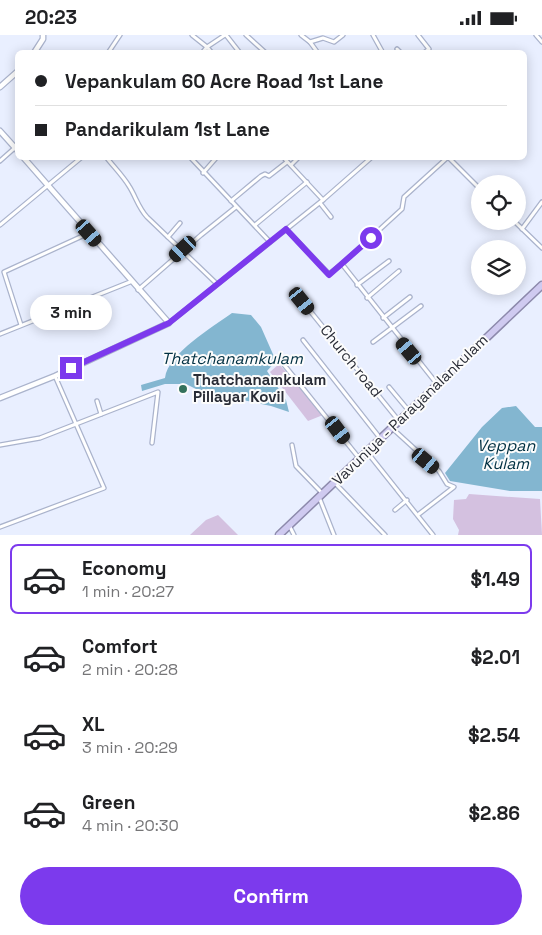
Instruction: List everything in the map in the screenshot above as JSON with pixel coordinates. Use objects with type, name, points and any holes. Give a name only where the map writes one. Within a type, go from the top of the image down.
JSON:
[{"type":"highway","name":"Vavuniya - Parayanalankulam","points":[[279,535],[393,429],[542,285]]},
{"type":"street","points":[[36,50],[43,39],[43,35]]},
{"type":"street","points":[[110,50],[120,35]]},
{"type":"street","points":[[192,35],[210,50]]},
{"type":"street","points":[[205,50],[226,35],[238,50]]},
{"type":"street","points":[[246,35],[263,50]]},
{"type":"street","points":[[300,35],[310,41],[316,50]]},
{"type":"street","points":[[310,41],[323,38],[334,41],[343,35]]},
{"type":"street","points":[[373,35],[381,50]]},
{"type":"street","points":[[418,35],[429,49],[428,50]]},
{"type":"street","points":[[536,35],[542,42]]},
{"type":"street","points":[[0,87],[15,74]]},
{"type":"street","points":[[0,131],[15,146]]},
{"type":"street","points":[[0,161],[15,150]]},
{"type":"street","points":[[25,160],[130,282],[169,323]]},
{"type":"street","points":[[0,225],[78,160]]},
{"type":"street","points":[[108,160],[129,185],[137,200],[138,207],[217,284]]},
{"type":"street","points":[[192,160],[270,242]]},
{"type":"street","points":[[203,173],[214,160]]},
{"type":"street","points":[[286,160],[307,182],[331,217]]},
{"type":"street","points":[[231,201],[261,176],[269,176],[295,160]]},
{"type":"street","points":[[0,398],[55,376],[169,323],[321,202],[369,160]]},
{"type":"street","points":[[286,229],[329,275],[402,209],[404,197],[445,160]]},
{"type":"street","points":[[451,160],[471,180]]},
{"type":"street","points":[[255,225],[307,182]]},
{"type":"street","points":[[526,224],[542,202]]},
{"type":"street","points":[[138,290],[183,249],[236,207]]},
{"type":"street","points":[[168,237],[180,223]]},
{"type":"street","points":[[523,230],[542,248]]},
{"type":"street","points":[[20,325],[4,272],[89,233]]},
{"type":"street","points":[[357,285],[390,261]]},
{"type":"street","points":[[342,265],[366,298],[438,385]]},
{"type":"street","points":[[366,298],[399,271]]},
{"type":"street","points":[[0,334],[130,282]]},
{"type":"street","points":[[383,318],[410,297]]},
{"type":"street","name":"Church road","points":[[302,301],[399,422]]},
{"type":"street","points":[[374,342],[421,306]]},
{"type":"street","points":[[303,340],[381,440]]},
{"type":"street","points":[[280,361],[360,459]]},
{"type":"street","points":[[0,527],[104,488],[55,376]]},
{"type":"street","points":[[389,387],[410,412]]},
{"type":"street","points":[[0,445],[40,439],[158,392],[152,443]]},
{"type":"street","points":[[97,401],[101,414]]},
{"type":"street","points":[[393,429],[413,450],[439,471],[447,484],[454,487],[419,514]]},
{"type":"street","points":[[292,445],[296,466],[321,495],[334,535]]},
{"type":"street","points":[[367,453],[419,514],[433,535]]},
{"type":"street","points":[[334,482],[385,535]]},
{"type":"street","points":[[395,510],[407,500]]},
{"type":"street","points":[[289,525],[294,535]]},
{"type":"shaded area","points":[[279,364],[323,415],[308,421],[270,372]]},
{"type":"shaded area","points":[[469,494],[540,499],[542,535],[458,535],[459,530],[453,519],[454,500],[466,499]]},
{"type":"shaded area","points":[[218,515],[238,535],[190,535],[206,520]]},
{"type":"water","name":"Thatchanamkulam","points":[[232,313],[251,315],[261,327],[276,361],[267,371],[286,400],[289,412],[271,406],[200,391],[186,384],[165,384],[142,391],[141,385],[165,378],[174,359],[192,341]]},
{"type":"water","name":"Veppan Kulam","points":[[516,406],[535,427],[542,427],[542,491],[510,491],[450,481],[445,473],[482,427],[502,408]]},
{"type":"place","name":"Thatchanamkulam Pillayar Kovil","points":[[183,389]]},
{"type":"route","points":[[71,368],[169,323],[286,229],[329,275],[371,238]]}]
